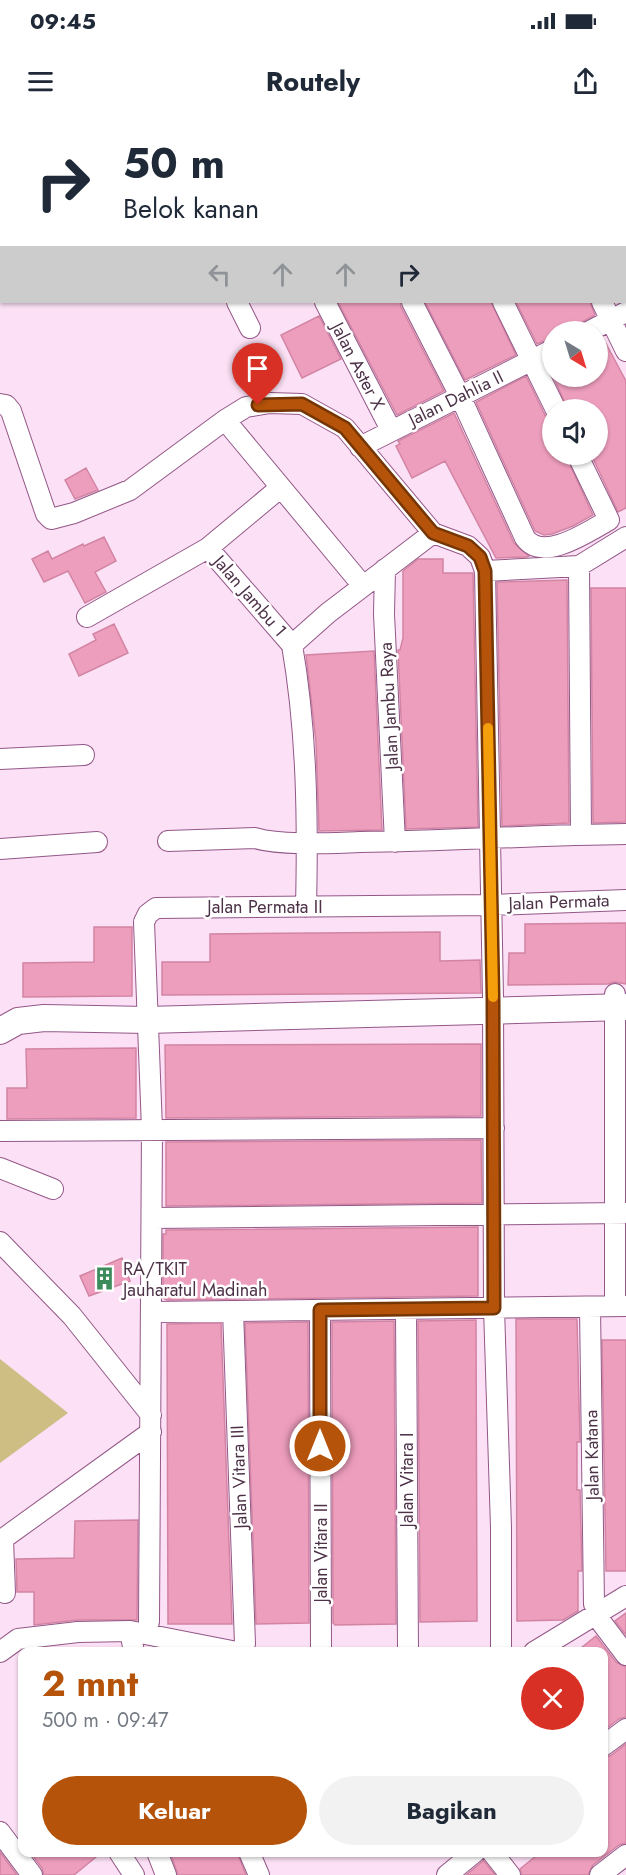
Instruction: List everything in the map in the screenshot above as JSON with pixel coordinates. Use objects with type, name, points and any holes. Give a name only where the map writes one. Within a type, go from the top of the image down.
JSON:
[{"type":"street","points":[[238,303],[250,328]]},
{"type":"street","name":"Jalan Aster X","points":[[326,303],[391,430]]},
{"type":"street","points":[[413,303],[460,396],[530,545],[548,549],[580,536],[609,520],[583,465]]},
{"type":"street","points":[[503,303],[551,399]]},
{"type":"street","points":[[603,303],[618,316],[626,351]]},
{"type":"street","name":"Jalan Dahlia II","points":[[360,447],[542,356]]},
{"type":"street","points":[[0,404],[6,405],[11,411],[46,514],[51,519],[74,513],[130,490],[246,407],[270,403],[302,404],[345,428],[433,533],[468,546],[480,557],[485,571],[493,1003],[494,1308],[501,1528],[501,1647]]},
{"type":"street","points":[[225,420],[363,586]]},
{"type":"street","points":[[87,617],[208,548],[280,488]]},
{"type":"street","points":[[306,907],[307,843],[299,684],[292,645],[328,613],[433,533]]},
{"type":"street","points":[[485,571],[579,566],[626,537]]},
{"type":"street","name":"Jalan Jambu 1","points":[[208,548],[292,645]]},
{"type":"street","points":[[579,566],[581,835]]},
{"type":"street","name":"Jalan Jambu Raya","points":[[385,569],[384,614],[395,842]]},
{"type":"street","points":[[0,759],[84,755]]},
{"type":"street","points":[[168,841],[255,838],[264,841],[307,843],[395,842],[626,834]]},
{"type":"street","points":[[0,849],[97,842]]},
{"type":"street","name":"Jalan Permata","points":[[491,905],[626,900]]},
{"type":"street","name":"Jalan Permata II","points":[[149,1622],[152,1129],[144,922],[148,914],[156,908],[491,905]]},
{"type":"street","points":[[0,1031],[18,1021],[44,1018],[620,1001],[620,1306],[151,1312]]},
{"type":"street","points":[[0,1018],[16,1010],[44,1006],[147,1014]]},
{"type":"street","points":[[0,1131],[494,1128]]},
{"type":"street","points":[[0,1168],[53,1189]]},
{"type":"street","points":[[152,1218],[620,1213]]},
{"type":"street","points":[[0,1242],[72,1317],[151,1424],[1,1540],[5,1593]]},
{"type":"street","name":"Jalan Katana","points":[[590,1307],[595,1609]]},
{"type":"street","name":"Jalan Vitara I","points":[[406,1309],[408,1647]]},
{"type":"street","name":"Jalan Vitara II","points":[[320,1310],[321,1647]]},
{"type":"street","name":"Jalan Vitara III","points":[[233,1311],[241,1647]]},
{"type":"street","points":[[541,1647],[595,1609],[626,1596]]},
{"type":"street","points":[[595,1609],[626,1655]]},
{"type":"street","points":[[0,1652],[18,1639],[78,1632],[130,1631],[234,1647]]},
{"type":"street","points":[[130,1631],[133,1647]]},
{"type":"street","points":[[608,1742],[626,1729]]},
{"type":"street","points":[[0,1832],[18,1856]]},
{"type":"street","points":[[600,1875],[626,1855]]},
{"type":"street","points":[[19,1857],[32,1875]]},
{"type":"street","points":[[122,1857],[134,1875]]},
{"type":"street","points":[[159,1857],[166,1875]]},
{"type":"street","points":[[251,1857],[259,1875]]},
{"type":"street","points":[[447,1875],[469,1857]]},
{"type":"street","points":[[496,1857],[510,1875]]},
{"type":"shaded area","points":[[0,1359],[68,1413],[0,1463]]},
{"type":"building","points":[[339,303],[400,303],[444,391],[397,415]]},
{"type":"building","points":[[426,303],[491,303],[516,355],[465,380]]},
{"type":"building","points":[[516,303],[590,303],[595,315],[584,321],[542,321],[542,342],[537,344]]},
{"type":"building","points":[[319,316],[341,359],[302,378],[281,335]]},
{"type":"building","points":[[608,347],[626,381],[626,508],[618,512],[596,465],[608,465],[608,399],[563,399],[558,387],[608,387]]},
{"type":"building","points":[[526,376],[542,409],[542,465],[570,465],[593,515],[552,534],[544,535],[535,531],[476,402]]},
{"type":"building","points":[[454,413],[514,543],[529,556],[496,558],[445,461],[412,478],[396,446],[400,444],[398,441]]},
{"type":"building","points":[[86,468],[98,490],[75,499],[65,480]]},
{"type":"building","points":[[104,537],[116,561],[95,572],[106,592],[85,603],[68,571],[44,582],[32,559],[48,551],[52,559]]},
{"type":"building","points":[[418,559],[443,559],[443,573],[473,573],[478,827],[406,829],[398,650],[400,650],[403,638],[403,571]]},
{"type":"building","points":[[567,580],[569,823],[502,826],[497,582]]},
{"type":"building","points":[[591,588],[626,588],[626,822],[593,823]]},
{"type":"building","points":[[114,624],[128,653],[79,676],[69,654],[96,640],[93,634]]},
{"type":"building","points":[[374,651],[382,830],[319,831],[316,742],[306,655]]},
{"type":"building","points":[[626,923],[626,984],[614,982],[608,984],[508,985],[509,953],[525,953],[525,924]]},
{"type":"building","points":[[94,927],[132,927],[132,996],[23,997],[23,963],[94,962]]},
{"type":"building","points":[[440,932],[440,961],[480,960],[481,993],[162,995],[162,962],[210,962],[210,934]]},
{"type":"building","points":[[481,1044],[481,1116],[166,1118],[165,1045]]},
{"type":"building","points":[[136,1048],[136,1118],[7,1119],[7,1088],[27,1088],[26,1049]]},
{"type":"building","points":[[481,1140],[482,1203],[166,1206],[166,1142]]},
{"type":"building","points":[[478,1227],[478,1296],[167,1300],[163,1298],[163,1234],[166,1234],[166,1230]]},
{"type":"building","name":"RA/TKIT Jauharatul Madinah","points":[[122,1258],[130,1281],[89,1296],[80,1276]]},
{"type":"building","points":[[516,1319],[577,1319],[580,1442],[577,1442],[577,1490],[580,1490],[582,1571],[578,1571],[578,1611],[563,1620],[517,1621]]},
{"type":"building","points":[[476,1320],[477,1621],[420,1622],[418,1321]]},
{"type":"building","points":[[394,1321],[396,1624],[335,1625],[333,1623],[332,1322]]},
{"type":"building","points":[[308,1322],[309,1623],[256,1624],[245,1323]]},
{"type":"building","points":[[221,1323],[232,1624],[168,1624],[167,1324]]},
{"type":"building","points":[[602,1340],[626,1340],[626,1571],[606,1571]]},
{"type":"building","points":[[138,1520],[137,1620],[78,1620],[34,1625],[34,1592],[17,1592],[16,1559],[74,1558],[75,1521]]},
{"type":"building","points":[[626,1613],[626,1635],[615,1621]]},
{"type":"building","points":[[596,1636],[604,1647],[582,1647]]},
{"type":"building","points":[[608,1652],[616,1662],[626,1667],[626,1717],[608,1727]]},
{"type":"building","points":[[626,1744],[626,1843],[608,1853],[608,1757]]},
{"type":"building","points":[[0,1852],[17,1875],[0,1875]]},
{"type":"building","points":[[34,1857],[96,1857],[74,1875],[44,1875]]},
{"type":"building","points":[[172,1857],[239,1857],[246,1875],[178,1875]]},
{"type":"building","points":[[535,1857],[603,1857],[593,1865],[588,1875],[522,1875],[520,1869]]},
{"type":"building","points":[[483,1861],[495,1875],[466,1875]]},
{"type":"slow traffic","points":[[488,728],[493,997]]},
{"type":"place","name":"RA/TKIT Jauharatul Madinah","points":[[105,1279]]},
{"type":"route","points":[[258,405],[302,404],[345,428],[433,533],[468,546],[480,557],[485,571],[493,997],[494,1308],[320,1310],[320,1446]]}]
